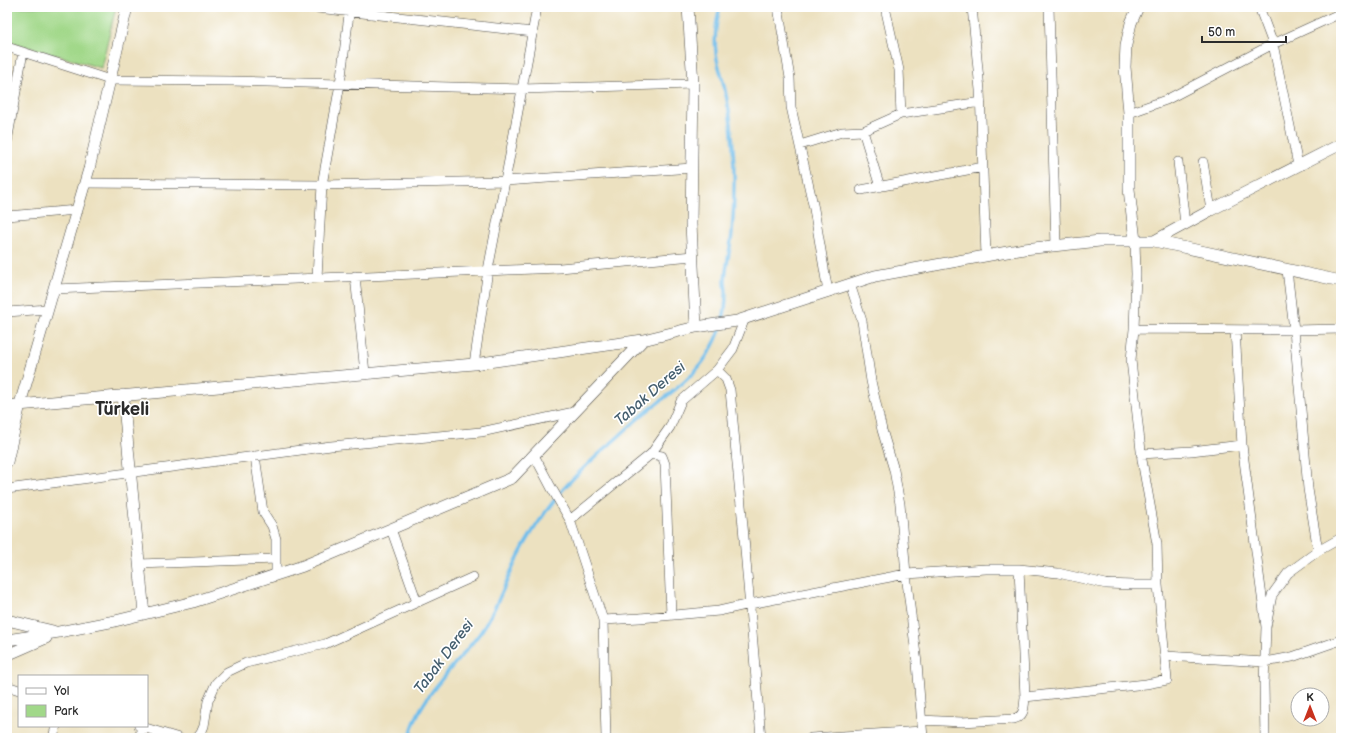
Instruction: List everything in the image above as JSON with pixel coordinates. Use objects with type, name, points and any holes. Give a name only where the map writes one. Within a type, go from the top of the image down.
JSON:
[{"type":"street","points":[[7,462],[20,404],[85,183],[127,7]]},
{"type":"street","points":[[308,7],[350,9],[533,32]]},
{"type":"street","points":[[474,364],[488,270],[537,7]]},
{"type":"street","points":[[688,7],[693,84],[691,224],[701,326]]},
{"type":"street","points":[[778,7],[790,78],[791,107],[814,209],[828,292]]},
{"type":"street","points":[[885,7],[899,70],[901,114]]},
{"type":"street","points":[[972,7],[980,102],[986,256]]},
{"type":"street","points":[[1049,7],[1056,246]]},
{"type":"street","points":[[1259,7],[1273,44],[1298,165]]},
{"type":"street","points":[[1025,697],[1146,684],[1168,680],[1158,585],[1157,544],[1141,454],[1131,360],[1134,330],[1136,274],[1135,241],[1129,189],[1129,113],[1125,68],[1126,46],[1131,22],[1139,8]]},
{"type":"street","points":[[317,278],[322,185],[340,84],[350,9]]},
{"type":"street","points":[[1129,113],[1166,100],[1273,44],[1341,13]]},
{"type":"street","points":[[7,47],[110,80],[232,81],[522,89],[693,84]]},
{"type":"street","points":[[7,142],[23,52]]},
{"type":"street","points":[[800,145],[842,132],[863,131],[901,114],[980,102]]},
{"type":"street","points":[[863,131],[880,186]]},
{"type":"street","points":[[1154,241],[1211,210],[1341,144]]},
{"type":"street","points":[[1178,162],[1185,224]]},
{"type":"street","points":[[1203,162],[1211,210]]},
{"type":"street","points":[[861,190],[983,167]]},
{"type":"street","points":[[85,183],[322,185],[505,181],[692,168]]},
{"type":"street","points":[[7,216],[77,210]]},
{"type":"street","points":[[7,406],[474,364],[643,340],[701,326],[741,320],[875,276],[1024,249],[1100,241],[1154,241],[1341,281]]},
{"type":"street","points":[[54,289],[560,268],[693,256]]},
{"type":"street","points":[[1287,270],[1294,330],[1308,489],[1318,551]]},
{"type":"street","points":[[355,276],[365,373]]},
{"type":"street","points":[[811,738],[922,735],[917,663],[906,574],[900,504],[894,470],[882,430],[871,381],[862,321],[850,284]]},
{"type":"street","points":[[7,312],[48,310]]},
{"type":"street","points":[[570,520],[651,454],[670,427],[681,401],[717,370],[733,349],[741,320]]},
{"type":"street","points":[[1134,330],[1341,329]]},
{"type":"street","points":[[1235,330],[1242,445],[1266,627]]},
{"type":"street","points":[[7,640],[115,622],[193,602],[303,566],[512,478],[643,340]]},
{"type":"street","points":[[717,370],[726,379],[730,390],[744,526],[762,738]]},
{"type":"street","points":[[123,395],[144,614]]},
{"type":"street","points":[[7,489],[331,446],[480,432],[574,412]]},
{"type":"street","points":[[1141,454],[1191,452],[1242,445]]},
{"type":"street","points":[[651,454],[662,456],[665,464],[671,616]]},
{"type":"street","points":[[534,455],[570,520],[603,620],[606,738]]},
{"type":"street","points":[[255,456],[263,512],[272,526],[276,539],[276,575]]},
{"type":"street","points":[[391,529],[417,602]]},
{"type":"street","points":[[1265,738],[1266,627],[1272,595],[1288,573],[1318,551],[1341,538]]},
{"type":"street","points":[[139,564],[276,559]]},
{"type":"street","points":[[603,620],[671,616],[719,611],[906,574],[986,569],[1019,569],[1058,573],[1106,584],[1158,585]]},
{"type":"street","points":[[921,720],[962,722],[1014,719],[1018,718],[1023,712],[1025,697],[1019,569]]},
{"type":"street","points":[[197,738],[204,726],[208,701],[216,683],[227,672],[246,663],[325,644],[473,577]]},
{"type":"street","points":[[7,620],[59,632]]},
{"type":"street","points":[[7,654],[59,632]]},
{"type":"street","points":[[1166,656],[1265,662],[1292,656],[1341,640]]},
{"type":"street","points":[[7,686],[18,690]]},
{"type":"street","points":[[53,738],[56,727]]},
{"type":"street","points":[[139,738],[140,727]]},
{"type":"street","points":[[143,727],[179,738]]},
{"type":"green space","points":[[7,7],[116,7],[101,68],[7,41]]},
{"type":"waterway","name":"Tabak Deresi","points":[[410,738],[420,710],[429,696],[486,625],[521,552],[536,526],[554,501],[573,478],[588,464],[642,415],[688,379],[702,363],[719,333],[725,309],[725,281],[732,234],[734,193],[734,165],[731,124],[715,47],[717,18],[720,7]]},
{"type":"district","name":"Türkeli","points":[[122,409]]}]
